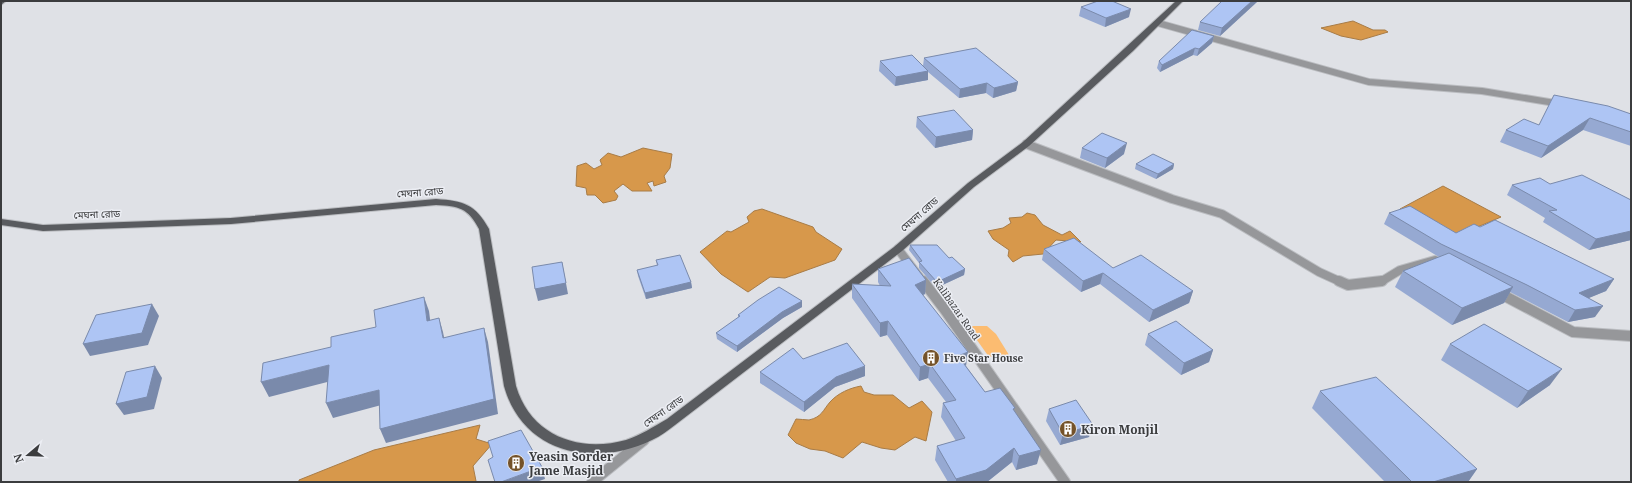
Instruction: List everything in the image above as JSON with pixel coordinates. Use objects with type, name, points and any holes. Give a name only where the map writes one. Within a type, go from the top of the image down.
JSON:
[{"type":"main road","name":"মেঘনা রোড","points":[[1,222],[43,228],[231,221],[436,202],[454,203],[466,206],[477,216],[484,229],[510,386],[516,405],[529,423],[546,438],[567,447],[594,450],[619,446],[648,436],[671,422],[898,249],[971,185],[1026,144],[1180,1]]},
{"type":"street","points":[[1158,23],[1369,82],[1482,91],[1571,106]]},
{"type":"street","points":[[1026,144],[1172,199],[1222,214],[1319,272],[1348,285],[1382,281],[1400,270],[1434,260],[1441,263]]},
{"type":"street","name":"Kalibazar Road","points":[[898,249],[945,310],[1065,482]]},
{"type":"street","points":[[1490,289],[1573,332],[1631,336]]},
{"type":"street","points":[[592,482],[648,436]]},
{"type":"shaded area","points":[[1353,21],[1373,30],[1385,30],[1388,32],[1361,40],[1341,36],[1321,28]]},
{"type":"shaded area","points":[[643,148],[672,154],[670,168],[664,176],[666,182],[654,186],[653,181],[647,183],[652,191],[632,191],[623,184],[614,191],[618,196],[616,200],[603,203],[595,195],[587,195],[586,188],[576,186],[577,166],[586,163],[594,169],[602,165],[600,160],[608,153],[621,157]]},
{"type":"shaded area","points":[[1443,186],[1501,217],[1449,239],[1400,209]]},
{"type":"shaded area","points":[[762,209],[813,227],[816,232],[842,249],[835,260],[785,278],[770,277],[748,292],[721,274],[700,252],[727,231],[731,232],[749,222],[747,217],[754,211]]},
{"type":"shaded area","points":[[1027,213],[1035,215],[1043,225],[1062,235],[1070,231],[1081,242],[1056,240],[1043,254],[1023,256],[1013,262],[1008,256],[1009,250],[993,239],[988,231],[1003,228],[1011,223],[1009,218],[1022,217]]},
{"type":"shaded area","points":[[967,326],[987,326],[996,334],[1009,355],[989,357]]},
{"type":"shaded area","points":[[861,386],[864,392],[874,395],[893,395],[909,408],[922,401],[932,412],[926,441],[915,437],[895,450],[881,448],[862,442],[843,458],[825,451],[810,449],[796,443],[788,435],[796,419],[809,420],[817,417],[837,396],[848,390]]},
{"type":"shaded area","points":[[480,425],[476,439],[492,444],[473,466],[475,482],[299,482],[299,480],[374,450]]},
{"type":"building","points":[[1098,1],[1112,1],[1131,9],[1106,18],[1081,7]]},
{"type":"building","points":[[1222,1],[1252,1],[1222,28],[1200,22]]},
{"type":"building","points":[[1192,30],[1214,36],[1199,49],[1195,48],[1162,65],[1159,61]]},
{"type":"building","points":[[976,48],[1018,82],[994,88],[987,83],[960,89],[924,58]]},
{"type":"building","points":[[912,55],[928,71],[896,77],[880,61]]},
{"type":"building","points":[[1554,95],[1608,106],[1631,114],[1631,132],[1590,118],[1548,146],[1506,130],[1524,119],[1539,125]]},
{"type":"building","points":[[954,110],[973,130],[936,137],[917,117]]},
{"type":"building","points":[[1102,133],[1127,143],[1107,158],[1082,148]]},
{"type":"building","points":[[1153,154],[1174,164],[1158,174],[1136,164]]},
{"type":"building","points":[[1582,175],[1631,200],[1631,231],[1596,239],[1549,211],[1557,210],[1512,185],[1540,178],[1550,184]]},
{"type":"building","points":[[1410,206],[1456,233],[1474,224],[1480,227],[1495,220],[1614,279],[1579,293],[1603,306],[1575,310],[1527,285],[1441,244],[1389,213]]},
{"type":"building","points":[[1074,238],[1113,268],[1141,255],[1193,291],[1153,310],[1103,273],[1083,281],[1044,249]]},
{"type":"building","points":[[910,245],[937,245],[949,258],[952,257],[965,269],[937,282],[919,262],[922,261]]},
{"type":"building","points":[[1449,253],[1513,287],[1462,308],[1403,271]]},
{"type":"building","points":[[680,255],[691,282],[645,293],[637,270],[658,265],[656,260]]},
{"type":"building","points":[[909,258],[926,280],[915,285],[968,352],[958,356],[985,392],[1000,388],[1015,408],[1013,409],[1041,450],[1019,456],[1014,448],[986,470],[956,479],[937,446],[965,438],[943,403],[956,400],[930,364],[920,367],[888,321],[880,323],[852,284],[891,286],[878,269]]},
{"type":"building","points":[[562,262],[566,283],[535,289],[532,267]]},
{"type":"building","points":[[779,287],[802,301],[782,312],[737,346],[716,333],[740,316],[738,315],[758,300]]},
{"type":"building","points":[[424,297],[427,321],[439,318],[443,338],[484,328],[494,399],[380,429],[379,390],[326,403],[329,365],[261,382],[263,363],[331,347],[331,337],[376,327],[374,310]]},
{"type":"building","points":[[152,304],[142,333],[83,344],[96,315]]},
{"type":"building","points":[[1176,321],[1213,350],[1184,363],[1148,334]]},
{"type":"building","points":[[1484,324],[1562,369],[1528,391],[1450,344]]},
{"type":"building","points":[[847,343],[865,366],[836,377],[804,402],[760,372],[793,348],[803,359]]},
{"type":"building","points":[[155,366],[147,397],[116,404],[126,372]]},
{"type":"building","points":[[1376,377],[1477,469],[1433,482],[1412,482],[1320,391]]},
{"type":"building","points":[[1076,400],[1093,425],[1063,434],[1049,409]]},
{"type":"building","name":"Yeasin Sorder Jame Masjid","points":[[521,430],[542,467],[501,482],[495,482],[488,460],[493,457],[488,441]]},
{"type":"place","name":"Five Star House","points":[[931,358]]},
{"type":"place","name":"Kiron Monjil","points":[[1068,429]]},
{"type":"place","name":"Yeasin Sorder Jame Masjid","points":[[516,463]]}]
